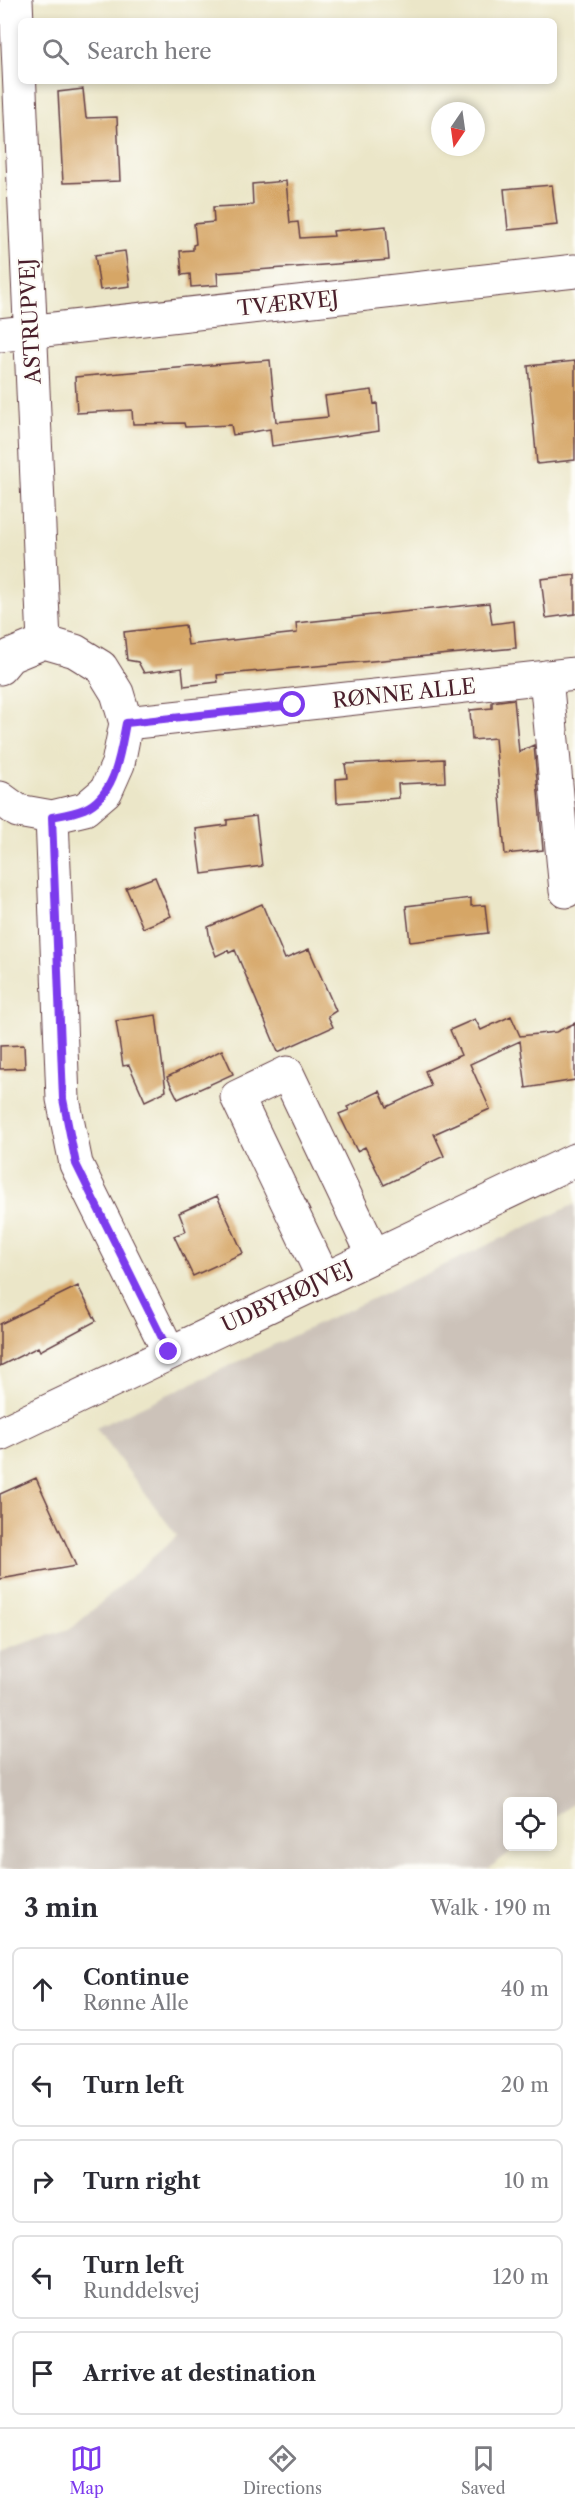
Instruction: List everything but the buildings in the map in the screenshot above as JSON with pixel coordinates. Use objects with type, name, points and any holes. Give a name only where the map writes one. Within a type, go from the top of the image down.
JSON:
[{"type":"street","name":"ASTRUPVEJ","points":[[16,0],[15,334],[44,642]]},
{"type":"street","name":"TVÆRVEJ","points":[[15,334],[575,271]]},
{"type":"street","points":[[0,668],[10,656],[44,642],[75,651],[101,667],[117,693],[126,723],[118,764],[106,791],[85,809],[52,817],[18,811],[0,798]]},
{"type":"street","points":[[561,676],[566,891]]},
{"type":"street","name":"RØNNE ALLE","points":[[126,723],[561,676]]},
{"type":"street","points":[[52,817],[63,1099],[76,1164],[169,1352]]},
{"type":"street","points":[[324,1279],[237,1097],[287,1073],[374,1256]]},
{"type":"street","name":"UDBYHØJVEJ","points":[[0,1434],[575,1160]]},
{"type":"shaded area","points":[[575,1204],[575,1802],[557,1816],[557,1797],[503,1797],[503,1851],[512,1851],[488,1869],[0,1869],[0,1651],[72,1628],[177,1536],[96,1428]]},
{"type":"route","points":[[169,1352],[76,1164],[63,1099],[52,817],[85,809],[106,791],[118,764],[126,723],[293,705]]}]
